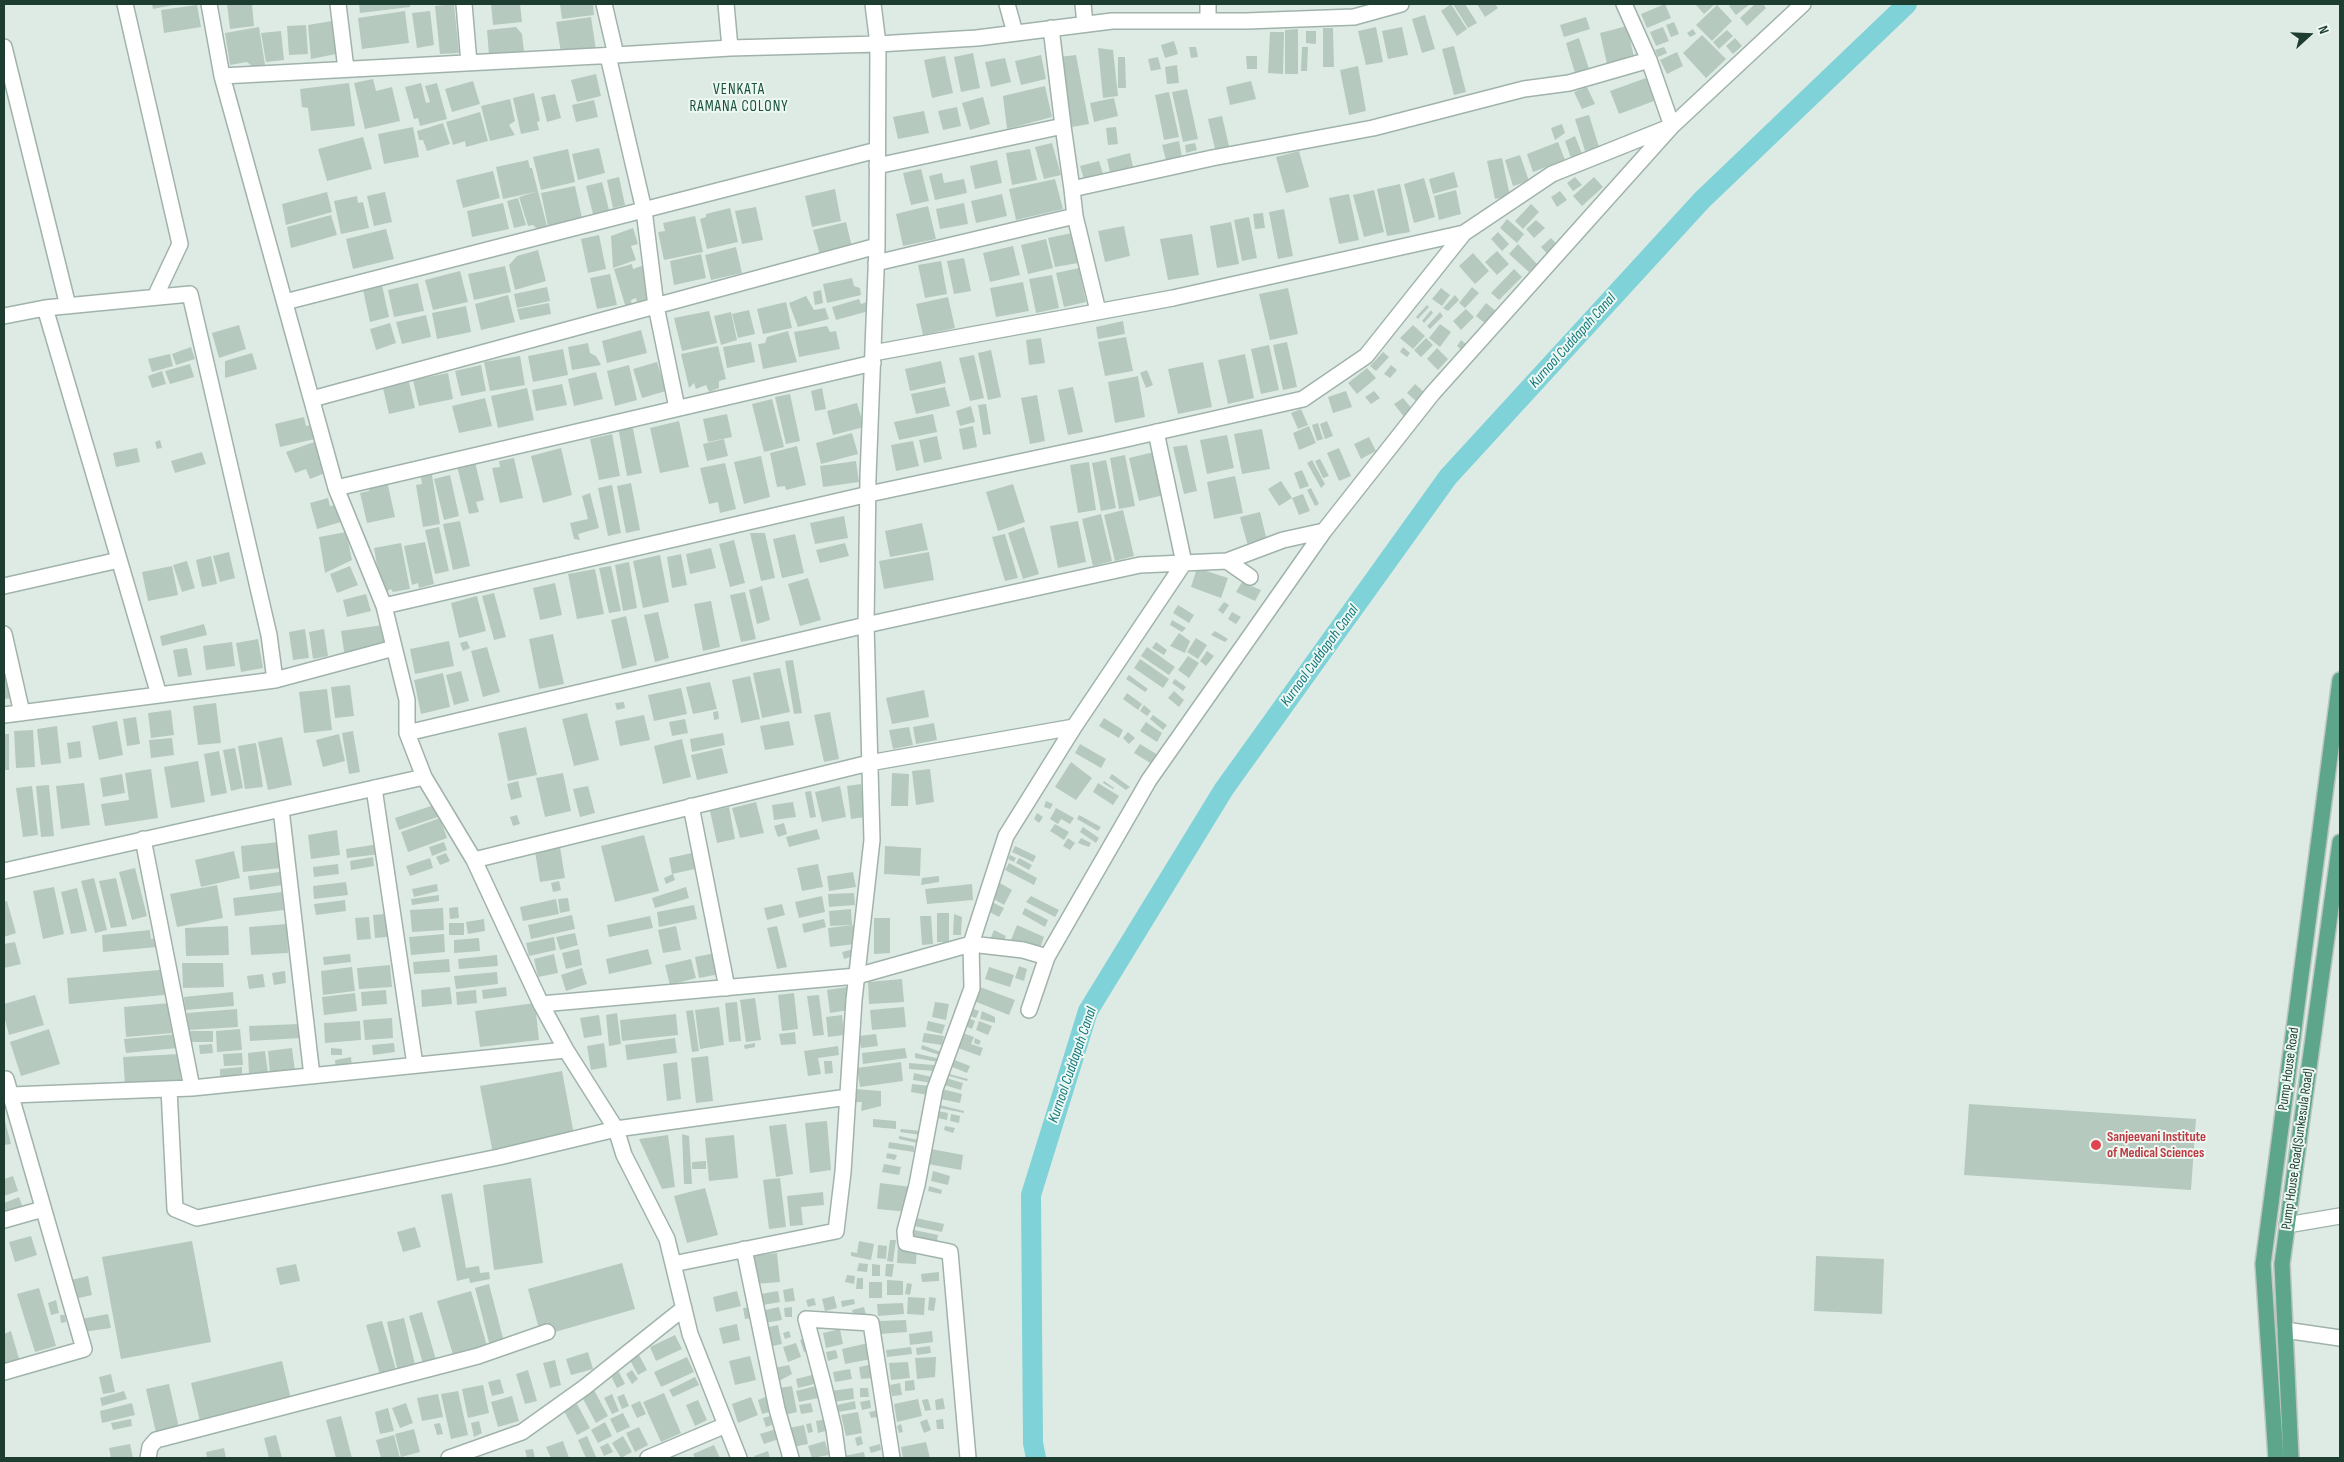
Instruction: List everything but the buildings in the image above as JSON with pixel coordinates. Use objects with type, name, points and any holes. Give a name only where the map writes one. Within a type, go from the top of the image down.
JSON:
[{"type":"main road","name":"Pump House Road","points":[[2276,1458],[2263,1264],[2340,680]]},
{"type":"main road","name":"Pump House Road(Sunkesula Road)","points":[[2291,1458],[2282,1264],[2340,842]]},
{"type":"street","points":[[125,4],[180,244],[155,297]]},
{"type":"street","points":[[210,4],[222,76],[336,488],[384,606],[407,700],[407,733],[424,777],[474,860],[541,1004],[566,1050],[616,1129],[624,1155],[667,1239],[690,1334],[739,1458]]},
{"type":"street","points":[[338,4],[346,69]]},
{"type":"street","points":[[464,4],[469,63]]},
{"type":"street","points":[[604,4],[612,56],[644,210],[656,306],[677,408]]},
{"type":"street","points":[[726,4],[730,48]]},
{"type":"street","points":[[673,1264],[836,1230],[857,976],[872,840],[866,625],[868,477],[877,246],[878,44],[873,4]]},
{"type":"street","points":[[1007,4],[1015,33]]},
{"type":"street","points":[[1082,4],[1085,24]]},
{"type":"street","points":[[1208,4],[1208,21]]},
{"type":"street","points":[[222,76],[730,48],[878,44],[977,38],[1112,21],[1208,21],[1352,10],[1401,4]]},
{"type":"street","points":[[1624,4],[1649,60],[1672,126]]},
{"type":"street","points":[[1029,1010],[1048,957],[1149,780],[1324,531],[1432,394],[1672,126],[1803,4]]},
{"type":"street","points":[[1050,28],[1075,216],[1098,310]]},
{"type":"street","points":[[4,47],[68,306]]},
{"type":"street","points":[[1072,189],[1212,158],[1373,128],[1524,89],[1569,83],[1649,60]]},
{"type":"street","points":[[877,166],[1063,126]]},
{"type":"street","points":[[384,606],[869,494],[1303,399],[1366,356],[1464,233],[1552,174],[1672,126]]},
{"type":"street","points":[[285,302],[877,150]]},
{"type":"street","points":[[876,262],[1075,216]]},
{"type":"street","points":[[336,488],[677,408],[873,358],[1098,310],[1173,298],[1464,233]]},
{"type":"street","points":[[312,400],[877,246]]},
{"type":"street","points":[[4,316],[44,308],[190,294],[269,635],[275,680]]},
{"type":"street","points":[[44,308],[159,695]]},
{"type":"street","points":[[968,1458],[950,1252],[906,1243],[905,1232],[917,1185],[935,1089],[972,988],[971,944],[1006,836],[1074,727],[1184,563],[1156,432]]},
{"type":"street","points":[[407,733],[866,625],[1140,565],[1227,561],[1283,540],[1324,531]]},
{"type":"street","points":[[4,586],[119,560]]},
{"type":"street","points":[[1227,561],[1250,577]]},
{"type":"street","points":[[4,634],[22,713]]},
{"type":"street","points":[[4,715],[275,680],[394,648]]},
{"type":"street","points":[[474,860],[869,763],[1074,727]]},
{"type":"street","points":[[4,871],[424,777]]},
{"type":"street","points":[[374,788],[415,1065]]},
{"type":"street","points":[[691,806],[727,988]]},
{"type":"street","points":[[281,809],[312,1076]]},
{"type":"street","points":[[143,839],[192,1088]]},
{"type":"street","points":[[541,1004],[857,976],[971,944],[1023,950],[1048,957]]},
{"type":"street","points":[[10,1095],[192,1088],[566,1050]]},
{"type":"street","points":[[4,1077],[84,1349],[4,1372]]},
{"type":"street","points":[[169,1089],[175,1209],[197,1218],[498,1157],[616,1129],[848,1097]]},
{"type":"street","points":[[4,1220],[42,1209]]},
{"type":"street","points":[[2288,1225],[2340,1216]]},
{"type":"street","points":[[744,1249],[776,1402],[791,1458]]},
{"type":"street","points":[[449,1458],[522,1432],[586,1387],[684,1308]]},
{"type":"street","points":[[838,1458],[834,1429],[806,1319],[871,1322],[892,1458]]},
{"type":"street","points":[[2285,1330],[2340,1338]]},
{"type":"street","points":[[148,1458],[150,1447],[156,1440],[478,1356],[547,1332]]},
{"type":"street","points":[[648,1458],[726,1425]]},
{"type":"waterway","name":"Kurnool Cuddapah Canal","points":[[1036,1458],[1033,1443],[1031,1195],[1088,1011],[1224,789],[1448,477],[1702,200],[1907,4]]},
{"type":"place","name":"Sanjeevani Institute of Medical Sciences","points":[[2096,1145]]},
{"type":"district","name":"VENKATA RAMANA COLONY","points":[[739,98]]}]
